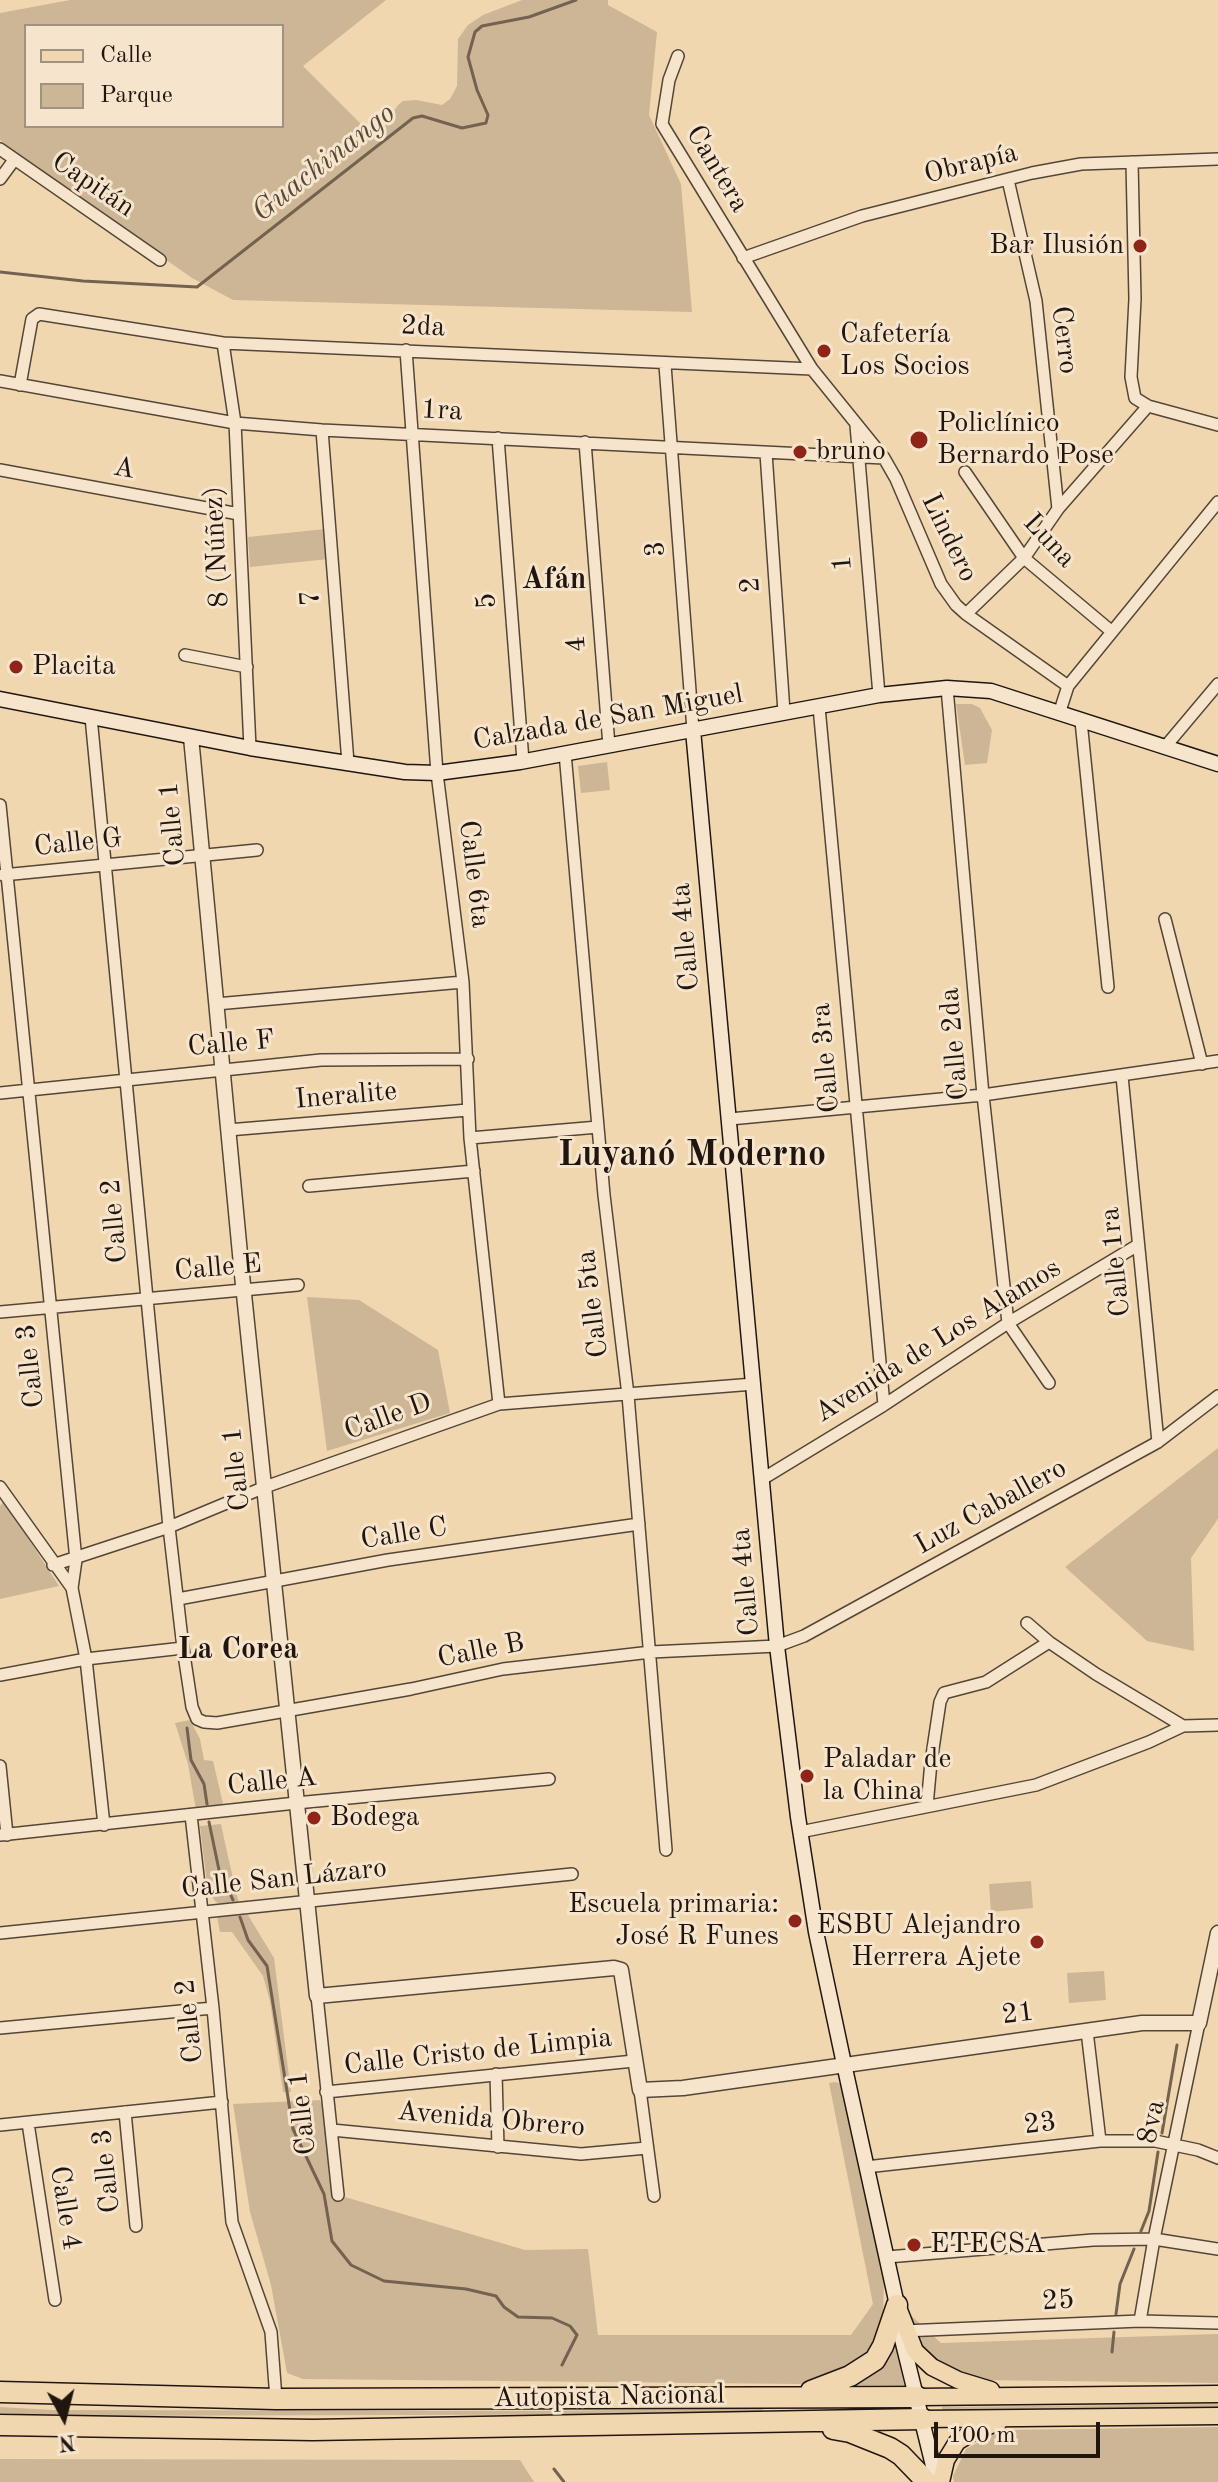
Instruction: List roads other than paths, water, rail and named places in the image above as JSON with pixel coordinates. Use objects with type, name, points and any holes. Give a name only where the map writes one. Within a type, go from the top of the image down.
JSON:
[{"type":"highway","points":[[788,2398],[837,2382],[867,2367],[879,2354],[897,2305]]},
{"type":"highway","name":"Autopista Nacional","points":[[0,2392],[276,2399],[918,2397]]},
{"type":"highway","name":"Autopista Nacional","points":[[0,2425],[313,2430],[923,2419]]},
{"type":"highway","points":[[793,2422],[850,2432],[871,2440],[901,2455],[927,2482]]},
{"type":"main road","name":"Calzada de San Miguel","points":[[0,699],[250,748],[405,772],[437,773],[609,746],[879,695],[947,688],[991,691],[1218,764]]},
{"type":"main road","name":"Calle 4ta","points":[[693,730],[777,1646],[800,1832],[816,1932],[897,2305]]},
{"type":"main road","name":"Calle 1","points":[[191,737],[317,1996]]},
{"type":"main road","name":"8va","points":[[1199,2023],[1218,1933]]},
{"type":"main road","points":[[317,1996],[609,1967],[621,1970],[640,2090]]},
{"type":"main road","name":"21","points":[[640,2090],[695,2086],[1142,2023],[1199,2023]]},
{"type":"main road","points":[[897,2305],[939,2482]]},
{"type":"main road","points":[[904,2331],[915,2351],[932,2367],[973,2386],[1032,2396]]},
{"type":"main road","name":"Autopista Nacional","points":[[918,2397],[1218,2394]]},
{"type":"main road","name":"Autopista Nacional","points":[[923,2419],[1218,2416]]},
{"type":"main road","points":[[939,2482],[946,2460],[957,2442],[990,2424],[1022,2417]]},
{"type":"street","name":"Cantera","points":[[678,56],[669,80],[662,124],[743,258]]},
{"type":"street","name":"Capitán","points":[[0,149],[160,260]]},
{"type":"street","name":"Obrapía","points":[[743,258],[862,216],[1081,164],[1218,159]]},
{"type":"street","points":[[0,179],[14,160]]},
{"type":"street","points":[[1132,162],[1135,299],[1131,377],[1135,398],[1148,406],[1218,425]]},
{"type":"street","name":"Cerro","points":[[1008,180],[1036,301],[1058,509]]},
{"type":"street","name":"Lindero","points":[[743,258],[812,369],[884,458],[941,584],[956,605],[1068,686]]},
{"type":"street","name":"2da","points":[[20,385],[32,319],[39,314],[223,343],[665,365],[812,369]]},
{"type":"street","name":"8 (Núñez)","points":[[223,343],[235,423],[250,748]]},
{"type":"street","name":"Calle 6ta","points":[[406,350],[437,773],[463,982],[470,1138],[499,1404]]},
{"type":"street","name":"3","points":[[665,365],[693,730]]},
{"type":"street","name":"1ra","points":[[0,381],[235,423],[884,458]]},
{"type":"street","points":[[966,614],[1024,558],[1058,509],[1148,406]]},
{"type":"street","name":"1","points":[[856,425],[879,695]]},
{"type":"street","name":"7","points":[[322,430],[348,763]]},
{"type":"street","name":"5","points":[[498,438],[523,761]]},
{"type":"street","name":"4","points":[[585,442],[609,746]]},
{"type":"street","name":"2","points":[[766,453],[784,712]]},
{"type":"street","name":"A","points":[[0,470],[239,514]]},
{"type":"street","name":"Luna","points":[[965,472],[1024,558],[1111,631]]},
{"type":"street","points":[[1059,714],[1068,686],[1218,502]]},
{"type":"street","points":[[185,655],[247,667]]},
{"type":"street","points":[[1165,747],[1218,684]]},
{"type":"street","name":"Calle 2da","points":[[947,688],[983,1095],[1008,1323],[1049,1383]]},
{"type":"street","name":"Calle 3ra","points":[[819,707],[884,1405]]},
{"type":"street","name":"Calle 2","points":[[91,717],[169,1527],[183,1648],[192,1707],[197,1719]]},
{"type":"street","points":[[1081,721],[1108,987]]},
{"type":"street","name":"Calle 5ta","points":[[565,753],[598,1127],[628,1395],[666,1850]]},
{"type":"street","name":"Calle 3","points":[[0,805],[4,875],[30,1090],[76,1560],[72,1588],[86,1659],[104,1825]]},
{"type":"street","name":"Calle G","points":[[4,875],[257,850]]},
{"type":"street","points":[[1165,919],[1202,1064]]},
{"type":"street","points":[[216,1004],[463,982]]},
{"type":"street","name":"Calle F","points":[[0,1093],[321,1060],[468,1059]]},
{"type":"street","points":[[730,1119],[983,1095],[1218,1061]]},
{"type":"street","name":"Calle 1ra","points":[[1122,1076],[1158,1442]]},
{"type":"street","name":"Ineralite","points":[[228,1130],[468,1110]]},
{"type":"street","points":[[470,1138],[598,1127]]},
{"type":"street","points":[[309,1186],[474,1171]]},
{"type":"street","name":"Avenida de Los Alamos","points":[[764,1478],[884,1405],[1008,1323],[1138,1245]]},
{"type":"street","name":"Calle E","points":[[0,1312],[298,1285]]},
{"type":"street","name":"Calle D","points":[[53,1565],[76,1560],[169,1527],[265,1487],[499,1404],[754,1384]]},
{"type":"street","name":"Luz Caballero","points":[[777,1646],[804,1636],[1158,1442],[1218,1396]]},
{"type":"street","points":[[0,1487],[72,1588]]},
{"type":"street","name":"Calle C","points":[[178,1599],[388,1560],[639,1524]]},
{"type":"street","points":[[1027,1623],[1049,1642],[1183,1726]]},
{"type":"street","points":[[927,1806],[933,1747],[944,1693],[986,1682],[1049,1642]]},
{"type":"street","name":"Calle B","points":[[197,1719],[217,1723],[411,1689],[503,1669],[651,1652],[777,1646]]},
{"type":"street","points":[[0,1675],[86,1659],[183,1648]]},
{"type":"street","points":[[800,1832],[1036,1785],[1183,1726],[1218,1725]]},
{"type":"street","points":[[0,1766],[4,1835]]},
{"type":"street","name":"Calle A","points":[[4,1835],[549,1779]]},
{"type":"street","name":"Calle 2","points":[[191,1815],[213,2008],[232,2222],[271,2332],[276,2399]]},
{"type":"street","name":"Calle San Lázaro","points":[[0,1933],[572,1874]]},
{"type":"street","name":"Calle 1","points":[[317,1996],[338,2195]]},
{"type":"street","points":[[0,2028],[213,2008]]},
{"type":"street","name":"8va","points":[[1140,2321],[1199,2023]]},
{"type":"street","points":[[1087,2031],[1100,2141]]},
{"type":"street","name":"Calle Cristo de Limpia","points":[[326,2092],[634,2061]]},
{"type":"street","points":[[496,2074],[498,2147]]},
{"type":"street","points":[[640,2090],[654,2196]]},
{"type":"street","points":[[0,2125],[222,2102]]},
{"type":"street","name":"Calle 3","points":[[125,2112],[136,2226]]},
{"type":"street","name":"Calle 4","points":[[28,2123],[55,2300]]},
{"type":"street","name":"Avenida Obrero","points":[[332,2130],[581,2154],[647,2148]]},
{"type":"street","name":"23","points":[[866,2167],[1100,2141],[1155,2141],[1218,2158]]},
{"type":"street","points":[[887,2257],[1093,2240],[1154,2239],[1218,2249]]},
{"type":"street","name":"25","points":[[904,2331],[1140,2321],[1218,2323]]},
{"type":"waterway","name":"Guachinango","points":[[0,272],[83,281],[197,287],[413,118],[422,116],[462,128],[486,123],[488,115],[468,57],[475,32],[482,26],[529,17],[576,0]]},
{"type":"waterway","points":[[187,1728],[191,1760],[204,1784],[207,1804]]},
{"type":"waterway","points":[[209,1822],[219,1870],[233,1900]]},
{"type":"waterway","points":[[240,1917],[248,1940],[267,1966],[293,2129],[324,2194],[332,2241],[351,2265],[384,2281],[466,2289],[496,2296],[504,2307],[518,2317],[552,2318],[570,2326],[577,2335],[562,2365]]},
{"type":"waterway","points":[[1162,2133],[1177,2045]]},
{"type":"waterway","points":[[1141,2231],[1149,2211],[1158,2152]]},
{"type":"waterway","points":[[1116,2314],[1120,2284],[1134,2249]]},
{"type":"waterway","points":[[1112,2352],[1114,2332]]},
{"type":"waterway","points":[[554,2469],[564,2482]]},
{"type":"place","name":"Bar Ilusión","points":[[1140,246]]},
{"type":"place","name":"Cafetería Los Socios","points":[[824,351]]},
{"type":"place","name":"Policlínico Bernardo Pose","points":[[919,440]]},
{"type":"place","name":"bruno","points":[[800,452]]},
{"type":"place","name":"Placita","points":[[16,667]]},
{"type":"place","name":"Paladar de la China","points":[[807,1776]]},
{"type":"place","name":"Bodega","points":[[314,1818]]},
{"type":"place","name":"Escuela primaria: José R Funes","points":[[795,1921]]},
{"type":"place","name":"ESBU Alejandro Herrera Ajete","points":[[1037,1942]]},
{"type":"place","name":"ETECSA","points":[[914,2245]]},
{"type":"district","name":"Afán","points":[[554,580]]},
{"type":"district","name":"Luyanó Moderno","points":[[692,1156]]},
{"type":"district","name":"La Corea","points":[[238,1650]]}]
